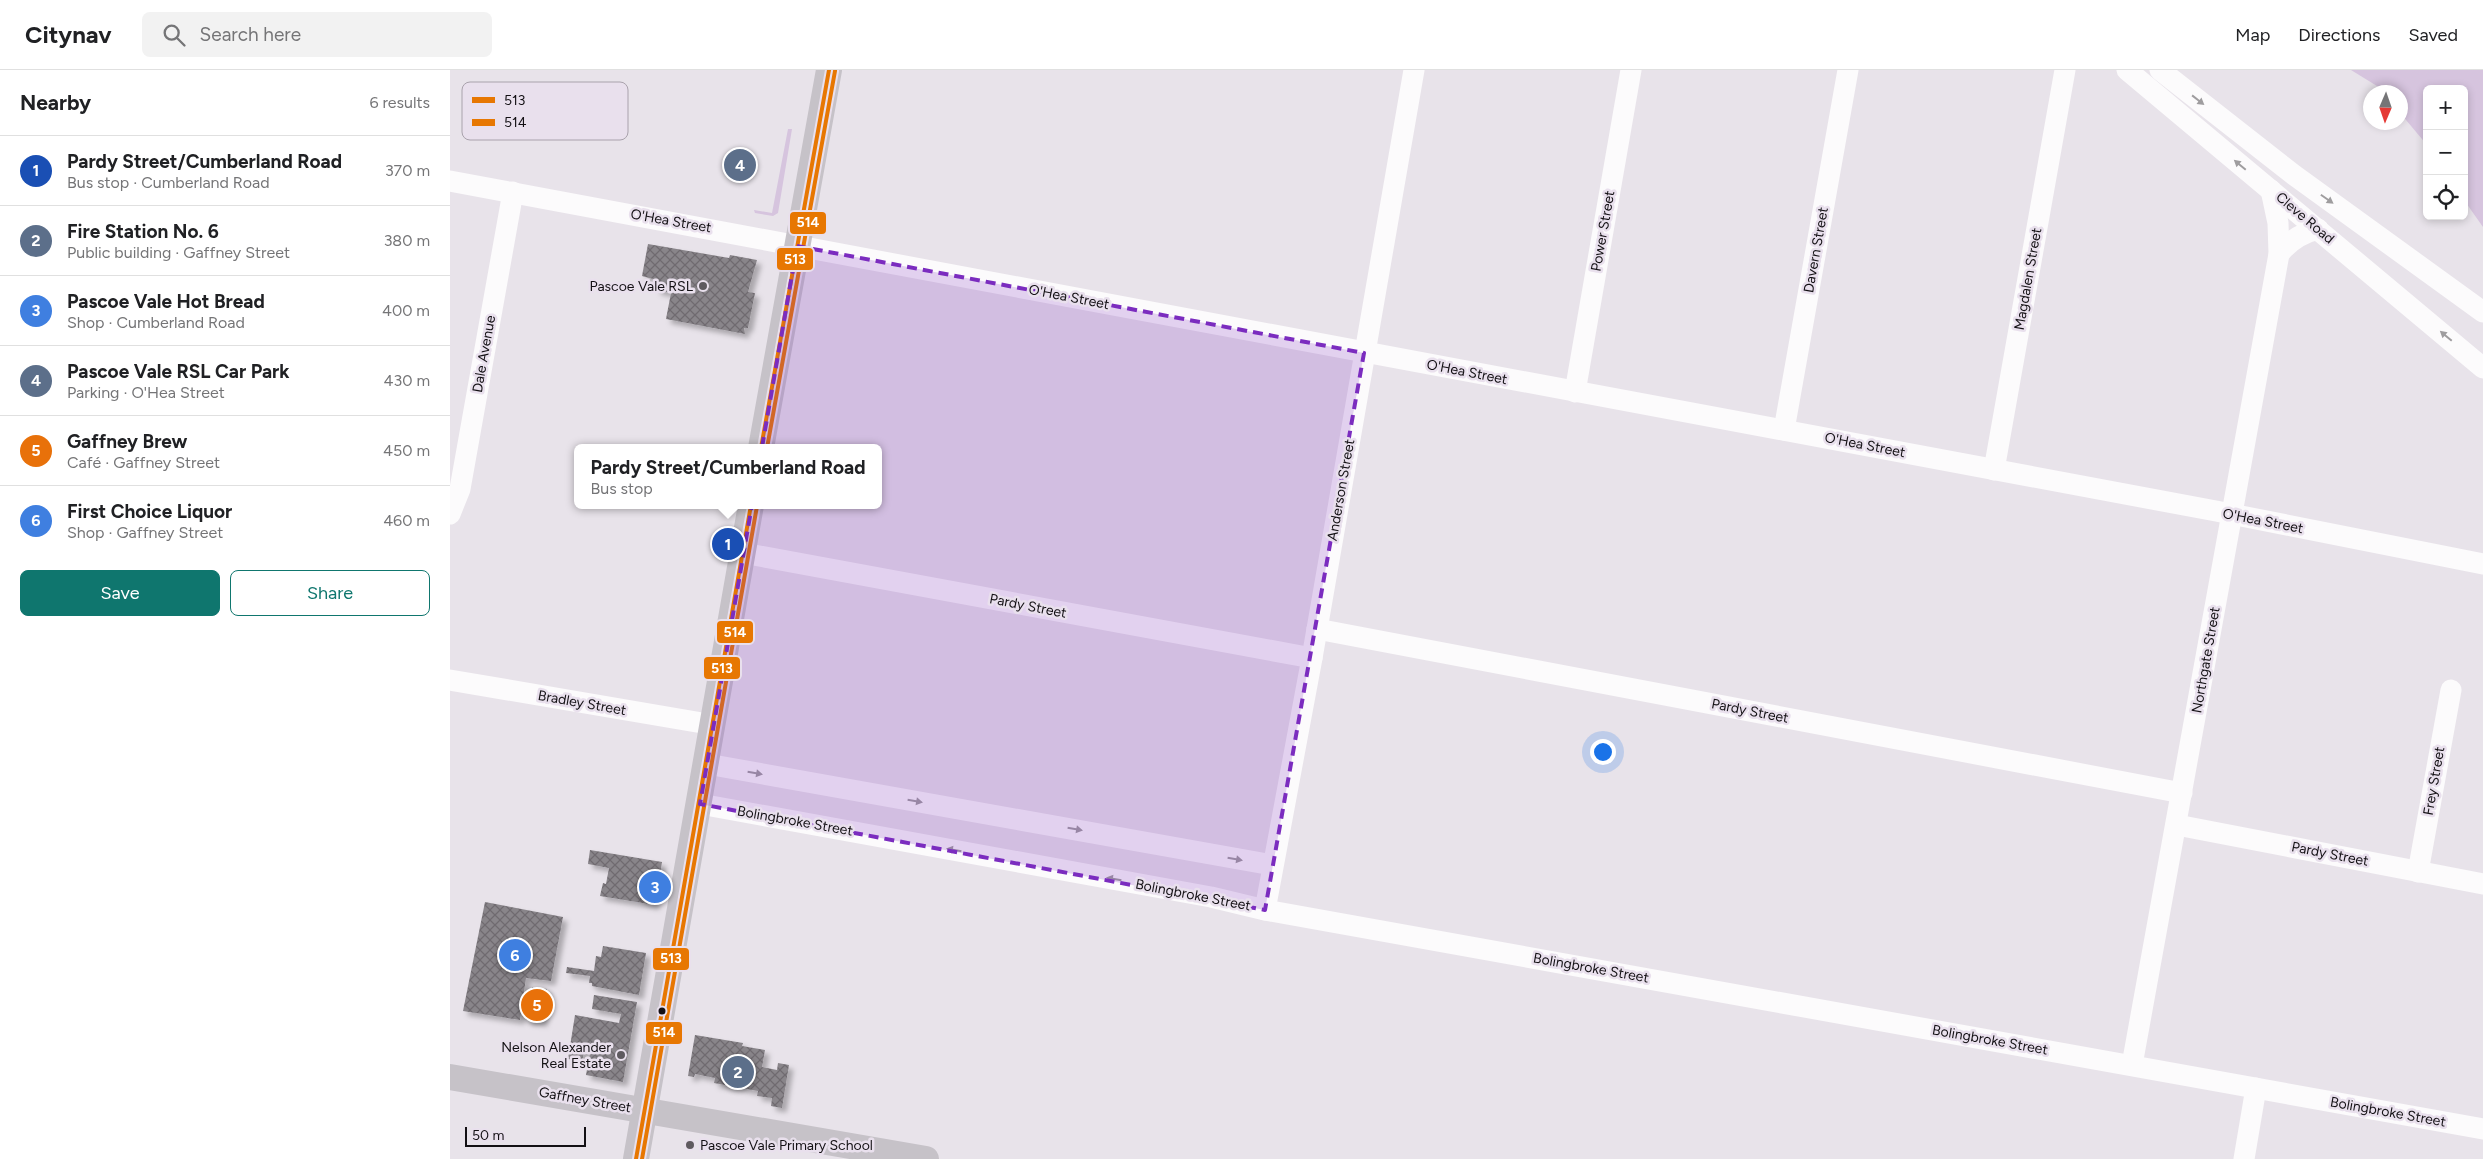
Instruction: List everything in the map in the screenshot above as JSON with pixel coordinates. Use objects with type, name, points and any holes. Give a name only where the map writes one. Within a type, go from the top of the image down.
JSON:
[{"type":"main road","points":[[762,444],[829,70]]},
{"type":"main road","points":[[636,1159],[714,725],[750,509]]},
{"type":"main road","name":"Gaffney Street","points":[[450,1077],[926,1159]]},
{"type":"street","name":"Anderson Street","points":[[1265,910],[1312,658],[1414,70]]},
{"type":"street","name":"Power Street","points":[[1575,392],[1631,70]]},
{"type":"street","name":"Davern Street","points":[[1784,430],[1848,70]]},
{"type":"street","name":"Cleve Road","points":[[2127,70],[2483,368]]},
{"type":"street","name":"Cleve Road","points":[[2160,70],[2294,175],[2483,312]]},
{"type":"street","name":"Magdalen Street","points":[[1994,470],[2064,75]]},
{"type":"street","name":"O'Hea Street","points":[[450,181],[2232,514],[2483,564]]},
{"type":"street","name":"Northgate Street","points":[[2132,1065],[2279,254],[2278,223],[2271,190]]},
{"type":"street","name":"Dale Avenue","points":[[450,514],[460,489],[513,192]]},
{"type":"street","points":[[2279,254],[2286,245],[2296,238],[2318,229]]},
{"type":"street","name":"Pardy Street","points":[[743,553],[1312,658]]},
{"type":"street","name":"Pardy Street","points":[[1317,629],[2182,793]]},
{"type":"street","name":"Bradley Street","points":[[450,680],[714,725]]},
{"type":"street","name":"Frey Street","points":[[2418,872],[2451,690]]},
{"type":"street","points":[[707,764],[1272,866]]},
{"type":"street","name":"Bolingbroke Street","points":[[700,804],[1211,897],[1265,910],[2483,1128]]},
{"type":"street","name":"Pardy Street","points":[[2177,825],[2483,884]]},
{"type":"street","points":[[2244,1159],[2256,1088]]},
{"type":"highlighted area","points":[[797,246],[1364,353],[1265,910],[700,804]]},
{"type":"shaded area","points":[[2351,70],[2483,70],[2483,227],[2468,206],[2468,85],[2423,85],[2423,140],[2408,122],[2408,85],[2375,85]]},
{"type":"shaded area","points":[[788,129],[792,129],[778,213],[773,216],[755,213],[754,210],[772,213]]},
{"type":"building","name":"Pascoe Vale RSL","points":[[648,244],[729,258],[730,255],[757,260],[748,292],[755,293],[748,328],[744,328],[745,334],[666,319],[671,293],[656,290],[657,280],[642,276]]},
{"type":"building","points":[[590,850],[662,862],[655,905],[600,896],[603,883],[606,884],[609,868],[588,864]]},
{"type":"building","points":[[485,902],[563,917],[551,981],[526,978],[520,1020],[463,1011]]},
{"type":"building","points":[[603,946],[646,953],[639,995],[592,986],[592,983],[589,983],[590,976],[566,973],[567,967],[594,971],[596,956],[601,957]]},
{"type":"building","points":[[532,987],[547,989],[543,1022],[526,1020]]},
{"type":"building","points":[[594,995],[637,1002],[623,1082],[586,1075],[590,1053],[584,1052],[582,1061],[568,1059],[575,1015],[619,1023],[621,1014],[592,1009]]},
{"type":"building","points":[[695,1035],[743,1043],[742,1046],[765,1050],[762,1067],[777,1070],[778,1063],[789,1065],[782,1108],[771,1106],[772,1098],[757,1096],[758,1091],[714,1083],[715,1078],[695,1074],[694,1077],[688,1076]]},
{"type":"transit line","name":"513","points":[[762,444],[829,70]]},
{"type":"transit line","name":"514","points":[[768,444],[835,71]]},
{"type":"transit line","name":"513","points":[[636,1159],[750,509]]},
{"type":"transit line","name":"514","points":[[642,1159],[756,509]]},
{"type":"place","name":"Pascoe Vale RSL Car Park","points":[[740,165]]},
{"type":"place","name":"Pascoe Vale RSL","points":[[703,286]]},
{"type":"place","name":"Pardy Street/Cumberland Road","points":[[728,544]]},
{"type":"place","name":"Pascoe Vale Hot Bread","points":[[655,887]]},
{"type":"place","name":"First Choice Liquor","points":[[515,955]]},
{"type":"place","name":"Gaffney Brew","points":[[537,1005]]},
{"type":"place","name":"Nelson Alexander Real Estate","points":[[621,1055]]},
{"type":"place","name":"Fire Station No. 6","points":[[738,1072]]},
{"type":"place","name":"Pascoe Vale Primary School","points":[[690,1145]]}]
